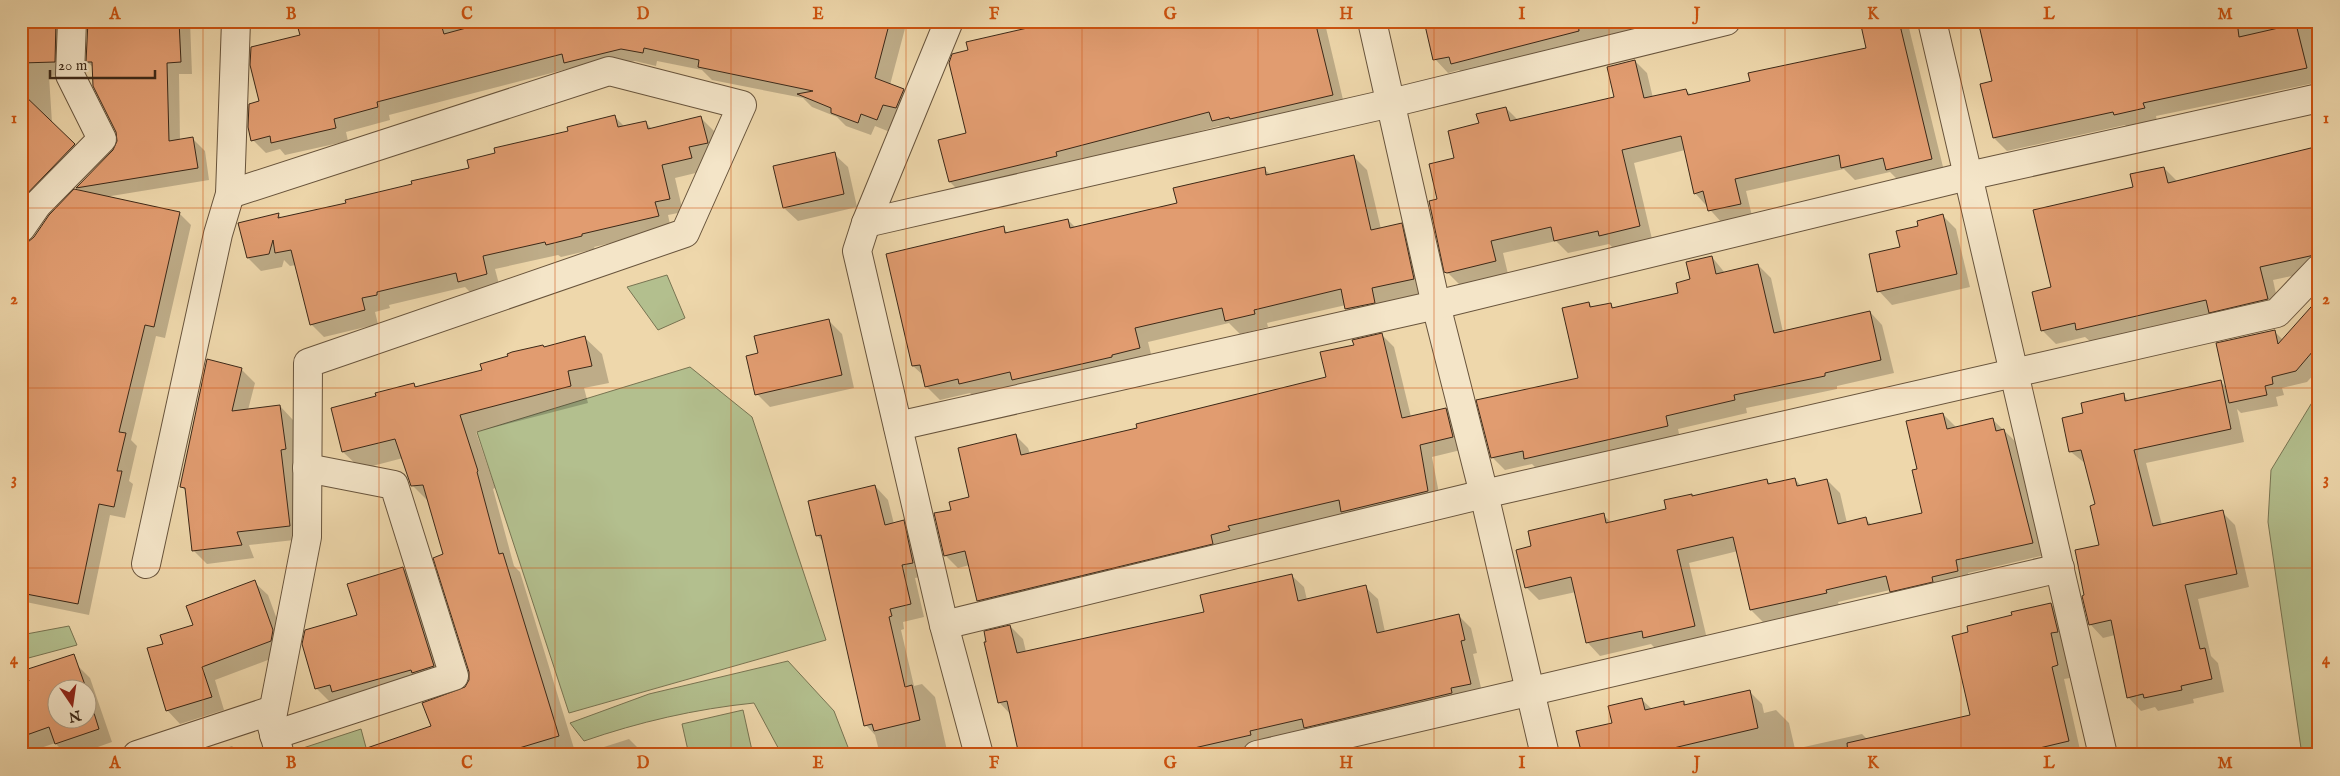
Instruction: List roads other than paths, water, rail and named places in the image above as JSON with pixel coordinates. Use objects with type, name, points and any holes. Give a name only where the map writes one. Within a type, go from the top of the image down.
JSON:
[{"type":"street","points":[[21,228],[37,205],[102,139],[70,75],[72,21]]},
{"type":"street","points":[[146,564],[218,234],[230,194],[236,21]]},
{"type":"street","points":[[949,21],[866,223],[857,251],[944,625],[978,755]]},
{"type":"street","points":[[1372,21],[1436,305],[1484,494],[1545,755]]},
{"type":"street","points":[[866,223],[1391,103],[1726,21]]},
{"type":"street","points":[[1932,21],[2103,755]]},
{"type":"street","points":[[230,194],[610,70],[742,105],[684,233],[308,363],[306,537],[276,733]]},
{"type":"street","points":[[898,426],[1436,305],[1968,176],[2319,98]]},
{"type":"street","points":[[944,625],[1484,494],[2277,313],[2319,269]]},
{"type":"street","points":[[137,755],[276,733],[454,676],[394,485],[307,468]]},
{"type":"street","points":[[1257,755],[2060,568]]}]
